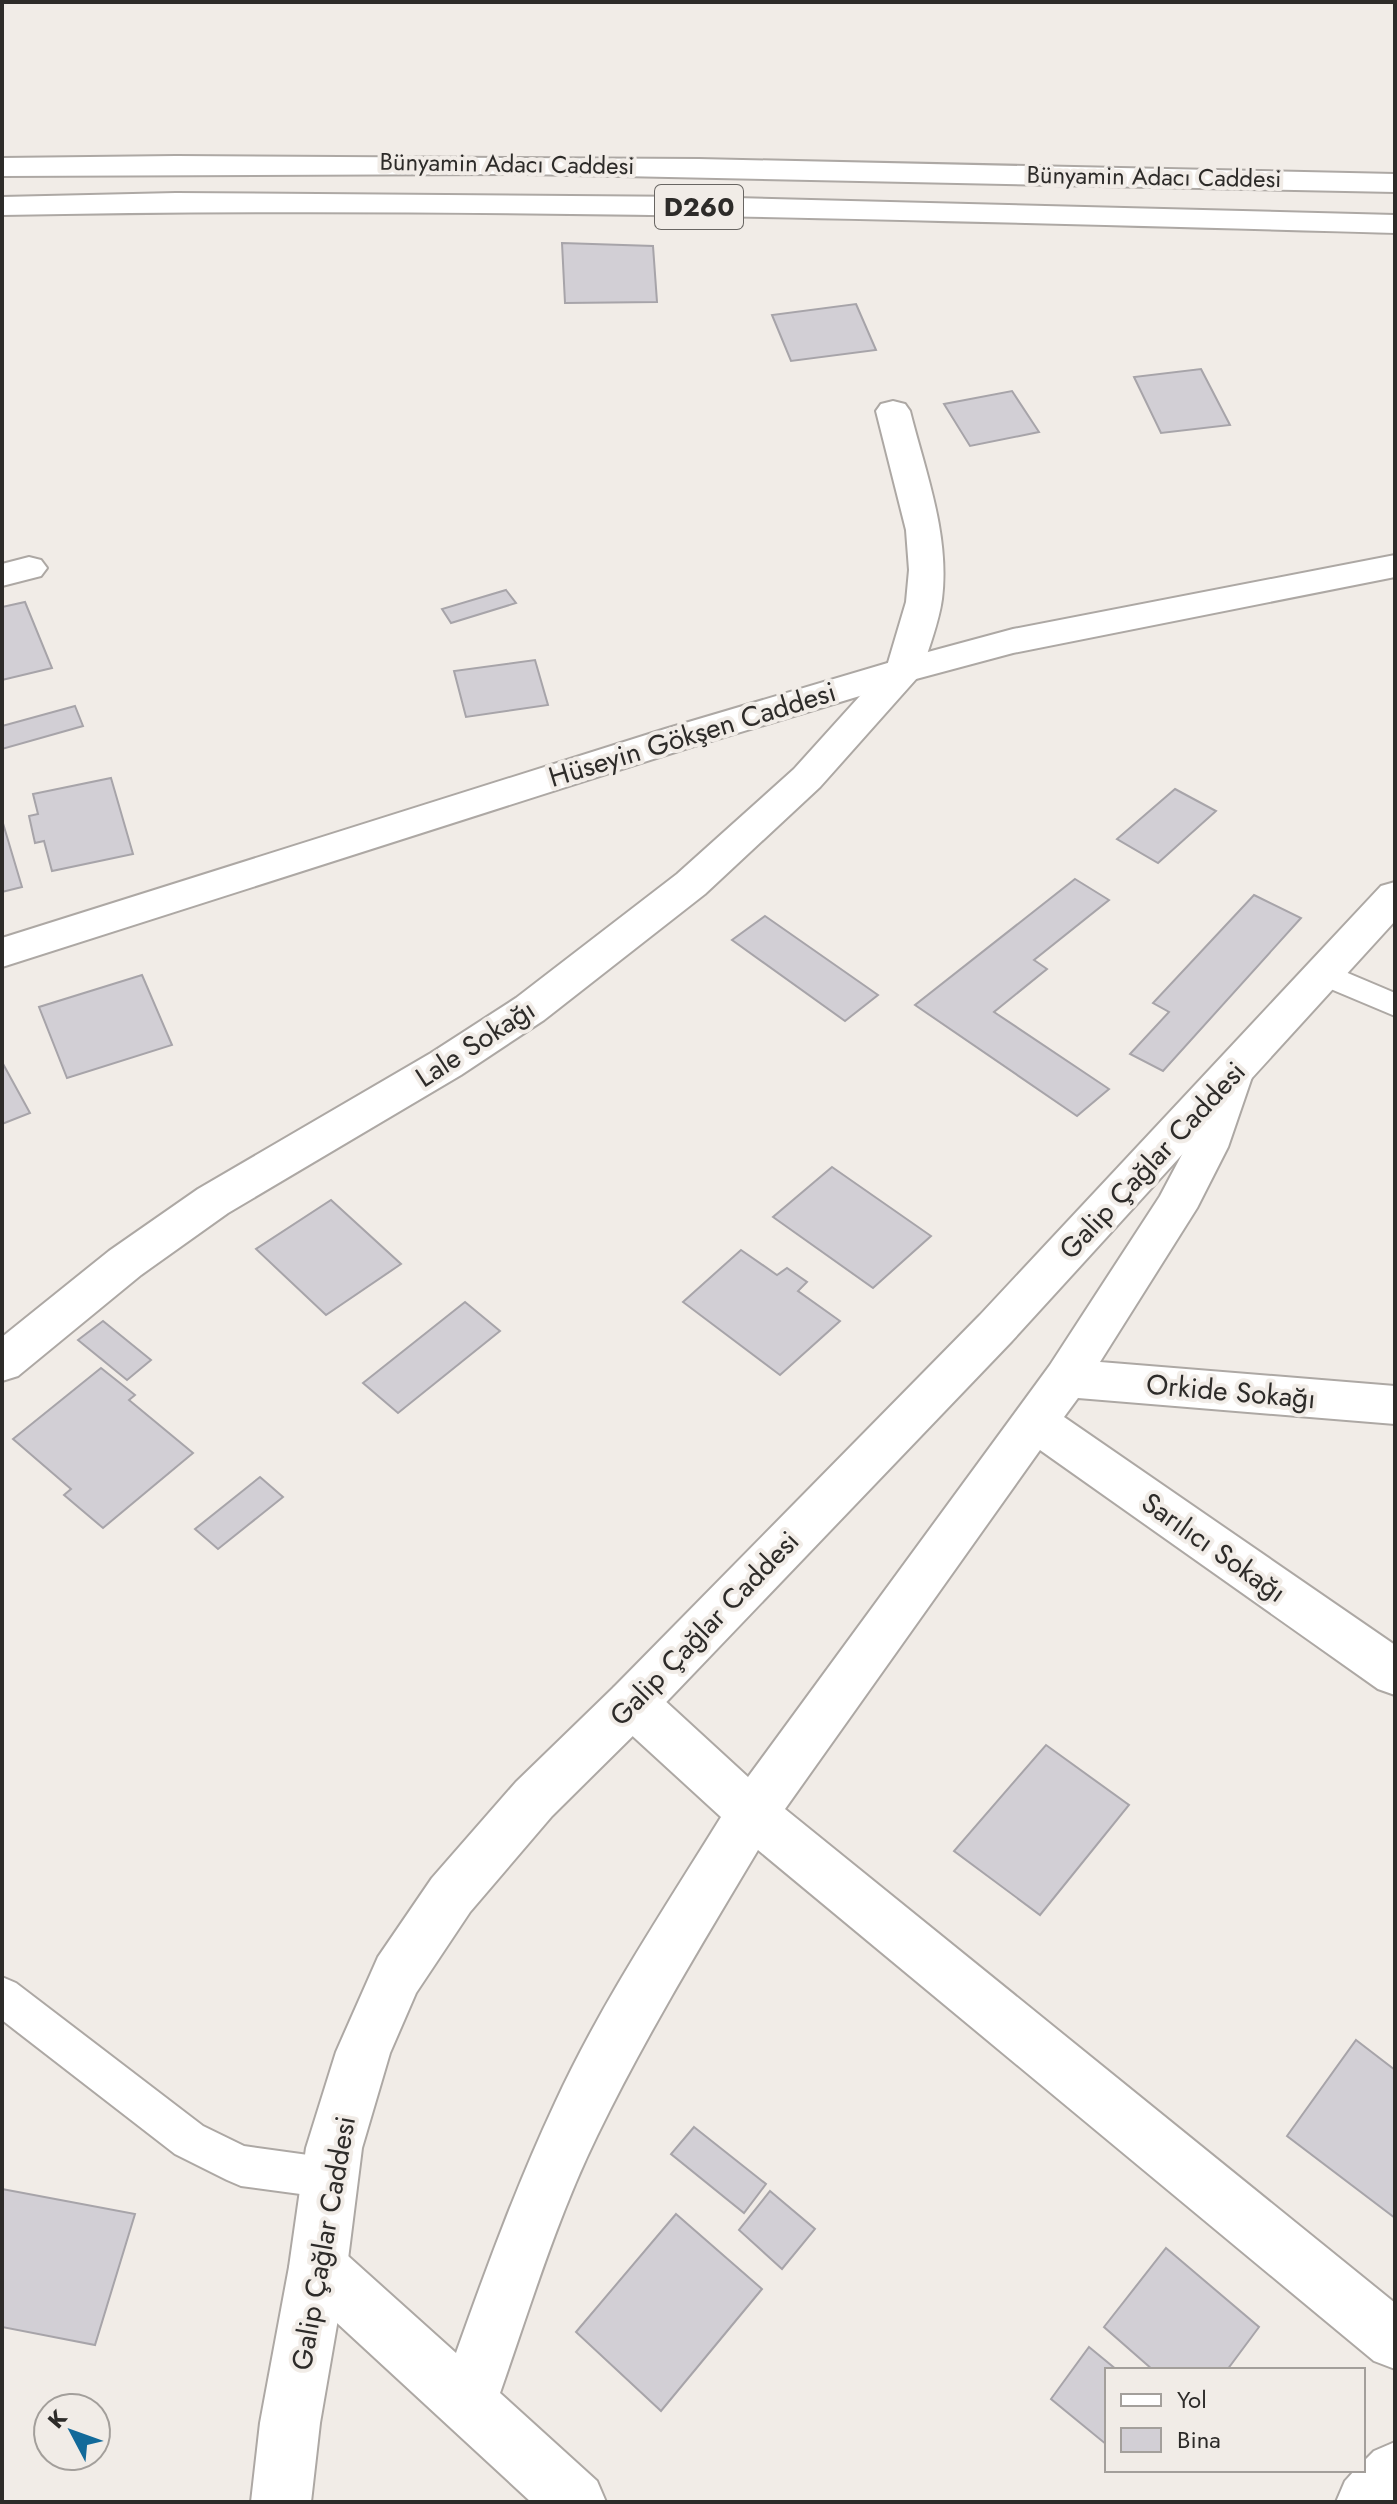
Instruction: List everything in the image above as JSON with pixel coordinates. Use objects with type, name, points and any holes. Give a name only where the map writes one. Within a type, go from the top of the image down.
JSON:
[{"type":"street","name":"Bünyamin Adacı Caddesi","points":[[2,167],[229,163],[537,164],[1395,183]]},
{"type":"street","name":"D260","points":[[2,206],[268,201],[514,204],[1395,224]]},
{"type":"street","points":[[893,411],[923,530],[927,570],[924,602],[904,670]]},
{"type":"street","name":"Hüseyin Gökşen Caddesi","points":[[2,953],[663,742],[904,670],[1028,638],[1395,566]]},
{"type":"street","name":"Lale Sokağı","points":[[2,1363],[125,1263],[213,1201],[446,1064],[530,1009],[607,952],[691,884],[807,778],[904,670]]},
{"type":"street","name":"Galip Çağlar Caddesi","points":[[281,2502],[290,2423],[318,2267],[334,2148],[363,2052],[397,1975],[451,1895],[534,1799],[632,1703],[996,1328],[1395,896]]},
{"type":"street","points":[[468,2401],[522,2248],[575,2121],[641,1995],[752,1813],[1066,1378],[1175,1208],[1207,1147],[1232,1074]]},
{"type":"street","name":"Orkide Sokağı","points":[[1066,1378],[1395,1405]]},
{"type":"street","name":"Sarılıcı Sokağı","points":[[1034,1421],[1395,1673]]},
{"type":"street","points":[[632,1703],[752,1813],[1395,2340]]},
{"type":"street","points":[[318,2267],[576,2502]]},
{"type":"street","points":[[1366,2502],[1395,2472]]},
{"type":"lane","points":[[1324,974],[1395,1005]]},
{"type":"lane","points":[[2,1996],[189,2140],[241,2166],[330,2178]]},
{"type":"building","points":[[562,243],[653,246],[657,302],[565,303]]},
{"type":"building","points":[[856,304],[876,350],[791,361],[772,315]]},
{"type":"building","points":[[1201,369],[1230,425],[1161,433],[1134,377]]},
{"type":"building","points":[[1012,391],[1039,432],[970,446],[944,404]]},
{"type":"building","points":[[506,590],[516,603],[451,623],[442,609]]},
{"type":"building","points":[[25,602],[52,668],[2,680],[2,607]]},
{"type":"building","points":[[535,660],[548,705],[466,717],[454,671]]},
{"type":"building","points":[[75,706],[83,726],[2,749],[2,726]]},
{"type":"building","points":[[111,778],[133,854],[52,871],[44,841],[35,843],[29,816],[38,814],[33,794]]},
{"type":"building","points":[[1175,789],[1216,811],[1158,863],[1117,839]]},
{"type":"building","points":[[2,820],[22,887],[2,892]]},
{"type":"building","points":[[1075,879],[1109,900],[1034,960],[1047,969],[994,1012],[1109,1089],[1077,1116],[915,1005]]},
{"type":"building","points":[[1254,895],[1301,918],[1163,1071],[1130,1054],[1169,1012],[1153,1003]]},
{"type":"building","points":[[765,916],[878,995],[845,1021],[732,940]]},
{"type":"building","points":[[142,975],[172,1045],[67,1078],[39,1007]]},
{"type":"building","points":[[2,1062],[30,1113],[2,1124]]},
{"type":"building","points":[[832,1167],[931,1236],[873,1288],[773,1217]]},
{"type":"building","points":[[331,1200],[401,1264],[326,1315],[256,1249]]},
{"type":"building","points":[[741,1250],[777,1275],[787,1268],[807,1282],[798,1291],[840,1321],[780,1375],[683,1302]]},
{"type":"building","points":[[465,1302],[500,1331],[398,1413],[363,1383]]},
{"type":"building","points":[[103,1321],[151,1360],[127,1380],[78,1340]]},
{"type":"building","points":[[101,1368],[135,1395],[129,1400],[193,1453],[103,1528],[64,1495],[71,1489],[13,1439]]},
{"type":"building","points":[[260,1477],[283,1497],[218,1549],[195,1529]]},
{"type":"building","points":[[1046,1745],[1129,1805],[1040,1915],[954,1851]]},
{"type":"building","points":[[1356,2040],[1395,2070],[1395,2218],[1287,2136]]},
{"type":"building","points":[[694,2127],[766,2184],[744,2213],[671,2154]]},
{"type":"building","points":[[2,2189],[135,2214],[95,2345],[2,2327]]},
{"type":"building","points":[[770,2191],[815,2229],[782,2269],[739,2230]]},
{"type":"building","points":[[676,2214],[762,2289],[661,2411],[576,2332]]},
{"type":"building","points":[[1166,2248],[1259,2327],[1228,2368],[1151,2368],[1104,2327]]},
{"type":"building","points":[[1089,2347],[1115,2368],[1105,2368],[1105,2443],[1051,2399]]}]
